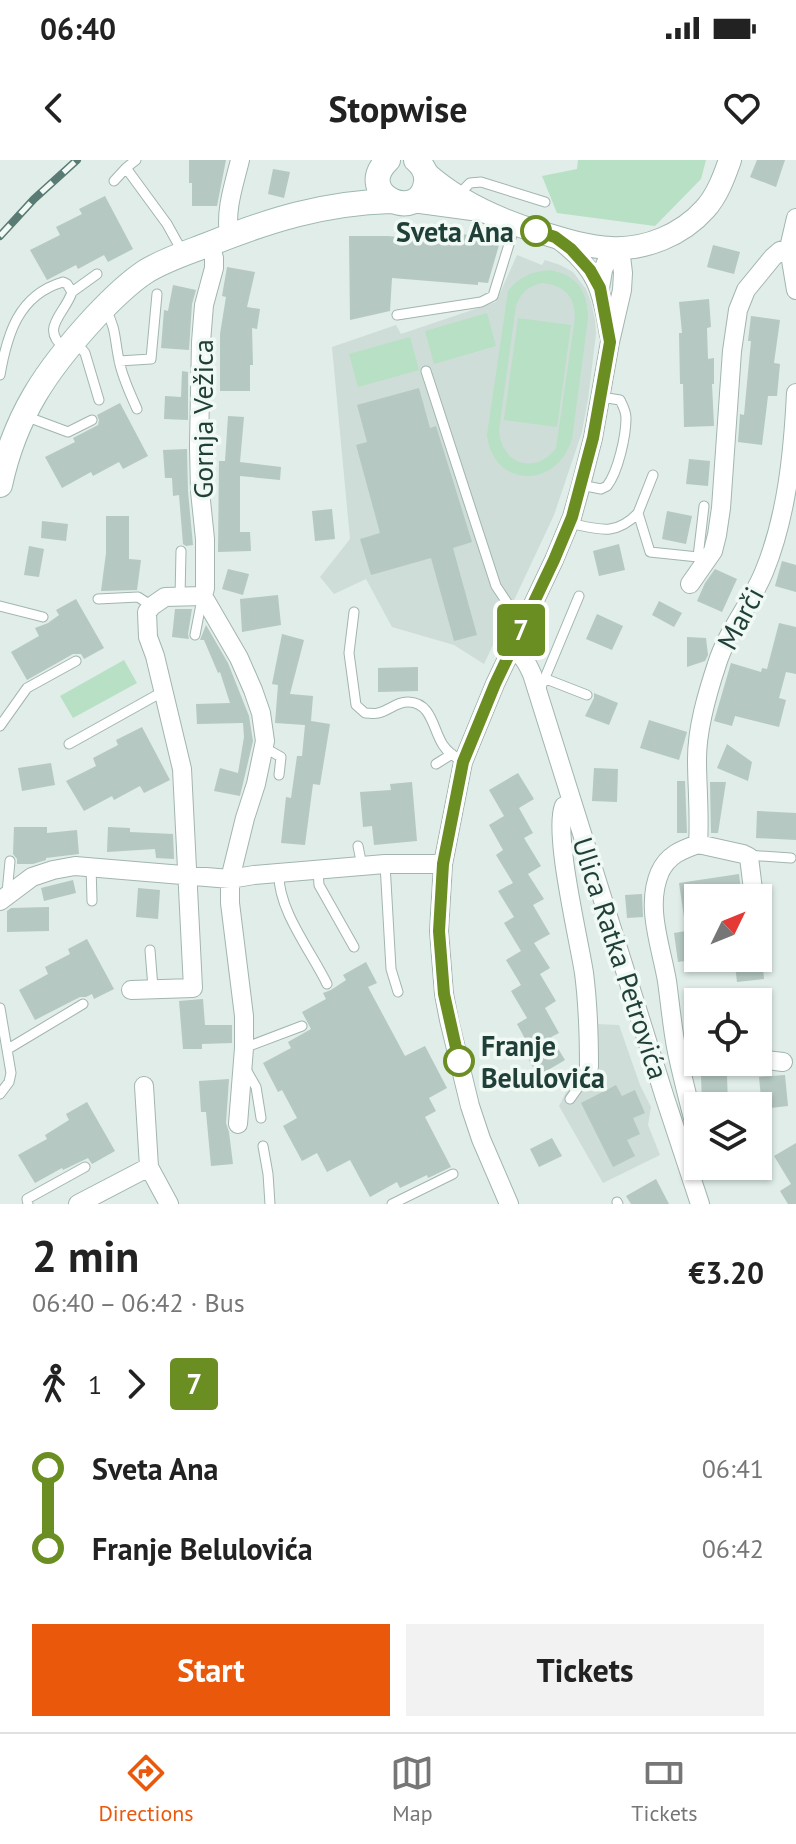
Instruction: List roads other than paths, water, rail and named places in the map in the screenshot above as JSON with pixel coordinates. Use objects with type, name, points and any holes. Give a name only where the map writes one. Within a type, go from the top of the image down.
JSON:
[{"type":"main road","points":[[384,165],[380,190],[384,197],[402,201]]},
{"type":"main road","points":[[0,485],[6,456],[34,394],[71,344],[130,283],[162,262],[355,193],[384,165]]},
{"type":"main road","points":[[322,207],[402,201],[423,192],[427,178],[421,166]]},
{"type":"street","name":"Gornja Vežica","points":[[203,596],[205,539],[200,491],[204,305],[240,160]]},
{"type":"street","points":[[421,166],[438,183],[515,225],[575,243],[615,248],[654,242],[684,228],[705,210],[730,160]]},
{"type":"street","points":[[402,201],[484,210]]},
{"type":"street","points":[[796,218],[789,248],[796,290]]},
{"type":"street","points":[[555,237],[590,270],[600,288],[610,342]]},
{"type":"street","points":[[622,290],[638,260],[654,242]]},
{"type":"street","points":[[600,288],[603,270],[615,248]]},
{"type":"street","points":[[509,1204],[481,1139],[449,1020],[439,931],[443,864],[457,758],[528,615],[569,523],[581,485],[622,290],[621,256],[615,248]]},
{"type":"street","name":"Marči","points":[[690,584],[713,551],[717,535],[738,310],[746,290],[773,257],[789,248]]},
{"type":"street","name":"Marči","points":[[698,844],[697,757],[701,724],[721,653],[763,574],[774,542],[789,470],[796,393]]},
{"type":"street","points":[[131,990],[193,988],[182,769],[148,637],[147,612],[165,597],[203,596],[239,658],[253,690],[261,713],[265,748],[230,879],[230,903],[244,1016],[238,1124]]},
{"type":"street","name":"Ulica Ratka Petrovića","points":[[512,649],[526,660],[542,687],[572,803],[684,1130]]},
{"type":"street","name":"Ulica Ratka Petrovića","points":[[572,803],[564,806],[561,820],[586,990],[589,1067]]},
{"type":"street","points":[[687,1092],[655,926],[655,893],[659,875],[666,862],[677,852],[698,844],[749,857],[753,884]]},
{"type":"street","points":[[3,899],[32,877],[75,866],[230,879],[385,864],[443,864]]},
{"type":"street","points":[[678,1056],[684,1056]]},
{"type":"street","points":[[772,1061],[783,1062]]},
{"type":"street","points":[[144,1086],[149,1167],[169,1204]]},
{"type":"street","points":[[78,1204],[149,1167]]},
{"type":"street","name":"Ulica Ratka Petrovića","points":[[699,1180],[700,1204]]},
{"type":"lane","points":[[114,181],[136,160]]},
{"type":"lane","points":[[126,168],[167,224],[184,254]]},
{"type":"lane","points":[[458,195],[470,183],[481,182],[545,202]]},
{"type":"lane","points":[[397,315],[481,302],[493,296],[515,225]]},
{"type":"lane","points":[[97,274],[72,292],[53,332],[57,342],[71,344],[85,353],[99,400]]},
{"type":"lane","points":[[0,375],[15,320],[25,305],[63,282],[72,292]]},
{"type":"lane","points":[[119,361],[151,359],[157,294]]},
{"type":"lane","points":[[104,308],[112,321],[119,361],[137,409]]},
{"type":"lane","points":[[426,371],[496,586],[508,604],[528,615]]},
{"type":"lane","points":[[581,485],[601,489],[610,483],[615,473],[626,419],[625,409],[620,400],[601,397]]},
{"type":"lane","points":[[23,415],[68,432],[92,420]]},
{"type":"lane","points":[[569,523],[605,531],[630,522],[638,513],[653,475]]},
{"type":"lane","points":[[638,513],[650,552],[698,557],[704,506]]},
{"type":"lane","points":[[180,597],[181,551]]},
{"type":"lane","points":[[195,635],[203,596]]},
{"type":"lane","points":[[579,596],[542,687],[587,695]]},
{"type":"lane","points":[[98,599],[138,597],[152,606]]},
{"type":"lane","points":[[0,606],[43,617]]},
{"type":"lane","points":[[354,612],[349,653],[356,705],[365,713],[378,713],[402,702],[412,701],[419,705],[433,721],[440,741],[457,758],[436,764]]},
{"type":"lane","points":[[0,726],[27,688],[76,661]]},
{"type":"lane","points":[[69,744],[164,691]]},
{"type":"lane","points":[[265,748],[281,757],[279,775]]},
{"type":"lane","points":[[358,846],[362,866]]},
{"type":"lane","points":[[745,855],[791,858]]},
{"type":"lane","points":[[3,899],[10,861]]},
{"type":"lane","points":[[385,864],[391,969],[398,992]]},
{"type":"lane","points":[[91,866],[92,901]]},
{"type":"lane","points":[[318,871],[319,885],[354,947]]},
{"type":"lane","points":[[279,874],[278,886],[290,916],[327,984]]},
{"type":"lane","points":[[150,950],[153,988]]},
{"type":"lane","points":[[8,1049],[83,1004]]},
{"type":"lane","points":[[0,1008],[11,1073],[9,1082],[0,1094]]},
{"type":"lane","points":[[261,1118],[256,1087],[243,1055],[302,1026]]},
{"type":"lane","points":[[570,1099],[589,1067]]},
{"type":"lane","points":[[263,1146],[270,1204]]},
{"type":"lane","points":[[28,1204],[27,1199],[85,1167]]},
{"type":"lane","points":[[392,1204],[453,1174]]},
{"type":"railway","points":[[0,236],[34,199],[77,160]]},
{"type":"place","name":"Sveta Ana","points":[[536,231]]},
{"type":"place","name":"Franje Belulovića","points":[[459,1061]]}]
